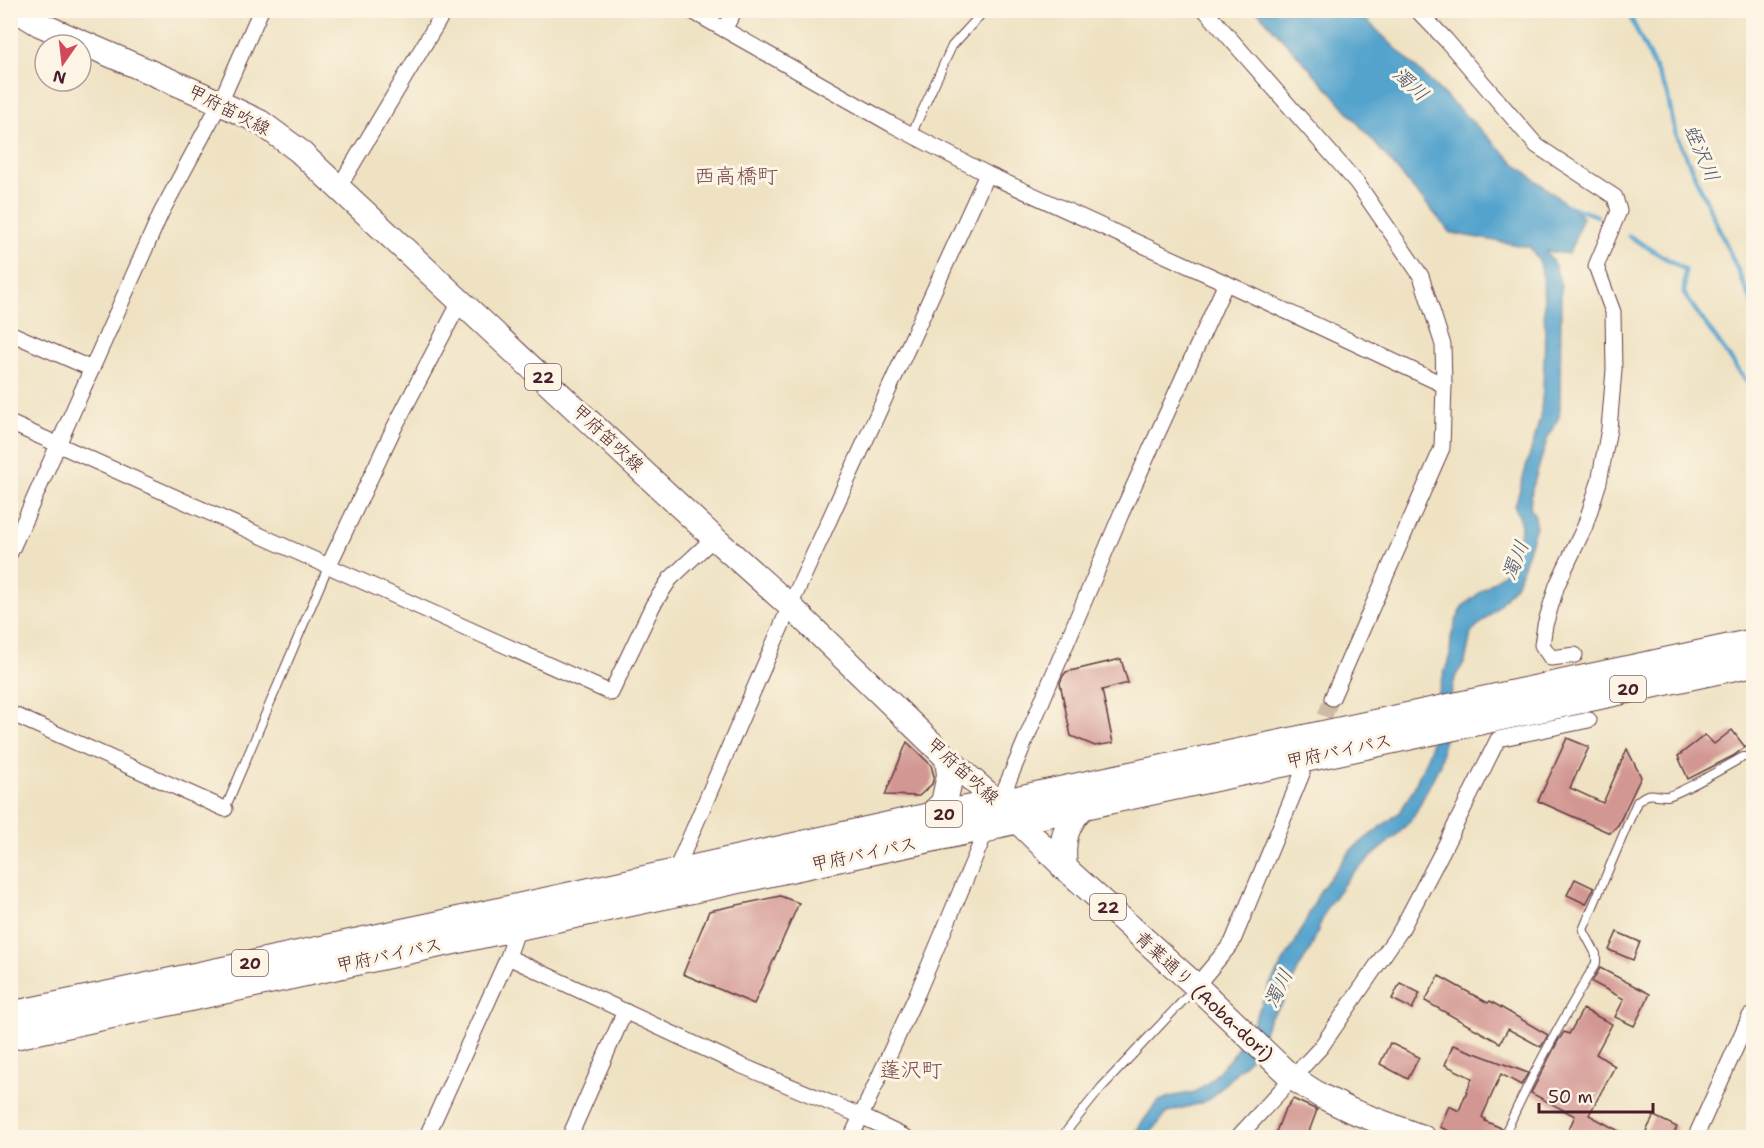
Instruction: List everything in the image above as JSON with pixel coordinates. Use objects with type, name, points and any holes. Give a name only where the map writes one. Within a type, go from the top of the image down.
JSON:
[{"type":"highway","name":"甲府バイパス","points":[[17,1010],[490,913],[516,921],[1008,812],[1366,723],[1754,642]]},
{"type":"highway","name":"甲府バイパス","points":[[10,1037],[478,937],[516,921],[675,872],[930,816],[1083,806],[1754,663]]},
{"type":"highway","points":[[930,816],[944,803],[948,792],[950,775],[948,759]]},
{"type":"highway","points":[[1064,867],[1062,850],[1065,833],[1075,814],[1083,806]]},
{"type":"main road","name":"甲府笛吹線","points":[[16,10],[39,24],[260,122],[298,150],[790,606],[948,759],[1008,812]]},
{"type":"main road","name":"青葉通り (Aoba-dori)","points":[[1008,812],[1064,867],[1289,1075]]},
{"type":"main road","name":"22","points":[[1289,1075],[1322,1096],[1352,1111],[1413,1135]]},
{"type":"street","points":[[10,553],[161,213],[220,103],[261,10]]},
{"type":"street","points":[[339,187],[446,10]]},
{"type":"street","points":[[690,10],[891,124],[987,174],[1444,385]]},
{"type":"street","points":[[724,29],[735,10]]},
{"type":"street","points":[[1204,10],[1357,183],[1421,276],[1443,345],[1442,448],[1332,698]]},
{"type":"street","points":[[1417,10],[1446,40],[1536,146],[1615,197],[1619,210],[1596,266],[1613,312],[1614,370],[1609,429],[1599,482],[1586,526],[1557,585],[1545,625],[1542,645],[1551,658],[1575,655]]},
{"type":"street","points":[[675,872],[790,606],[987,174]]},
{"type":"street","points":[[851,1137],[917,994],[983,838],[1008,812],[1121,514],[1226,283]]},
{"type":"street","points":[[328,567],[393,430],[461,300]]},
{"type":"street","points":[[10,333],[92,369]]},
{"type":"street","points":[[10,423],[611,693],[653,605],[670,579],[714,538]]},
{"type":"street","points":[[10,713],[225,809]]},
{"type":"street","points":[[1237,1137],[1289,1075],[1321,1047],[1401,930],[1498,739],[1589,720]]},
{"type":"street","points":[[1198,989],[1232,943],[1302,774]]},
{"type":"street","points":[[426,1137],[508,957],[516,921]]},
{"type":"street","points":[[508,957],[740,1065],[907,1137]]},
{"type":"street","points":[[568,1137],[625,1011]]},
{"type":"street","points":[[1695,1137],[1750,1016],[1754,1018]]},
{"type":"lane","points":[[911,135],[952,46],[985,10]]},
{"type":"lane","points":[[225,809],[328,567]]},
{"type":"lane","points":[[1503,1137],[1519,1100],[1555,1032],[1596,963],[1596,954],[1583,930],[1637,802],[1644,796],[1653,794],[1669,796],[1743,757],[1754,757]]},
{"type":"lane","points":[[1061,1137],[1101,1088],[1198,989]]},
{"type":"water","name":"濁川","points":[[1257,11],[1357,11],[1519,167],[1583,217],[1569,254],[1546,251],[1555,266],[1561,286],[1560,407],[1559,417],[1548,437],[1532,489],[1530,507],[1535,516],[1536,526],[1517,583],[1495,610],[1471,633],[1465,662],[1456,675],[1452,690],[1440,764],[1414,816],[1402,830],[1349,877],[1327,907],[1311,948],[1282,1004],[1270,1017],[1260,1042],[1248,1060],[1210,1099],[1168,1112],[1147,1137],[1131,1138],[1157,1102],[1195,1092],[1209,1082],[1233,1055],[1254,1021],[1271,982],[1295,943],[1320,891],[1351,850],[1400,812],[1413,790],[1430,750],[1437,697],[1450,655],[1451,638],[1456,621],[1463,606],[1509,569],[1518,544],[1521,527],[1515,506],[1540,419],[1545,334],[1543,278],[1540,263],[1530,247],[1451,233],[1333,94]]},
{"type":"building","points":[[1121,659],[1128,683],[1102,690],[1113,743],[1095,746],[1071,736],[1060,683],[1063,676],[1066,672]]},
{"type":"building","points":[[1732,730],[1745,747],[1733,756],[1688,779],[1678,756],[1705,735],[1714,744]]},
{"type":"building","points":[[1567,738],[1589,747],[1570,788],[1603,803],[1627,749],[1641,777],[1618,825],[1610,833],[1538,801]]},
{"type":"building","points":[[907,742],[931,765],[934,776],[932,784],[919,796],[885,795]]},
{"type":"building","points":[[1575,879],[1594,888],[1586,904],[1567,895]]},
{"type":"building","points":[[780,896],[799,903],[754,1004],[683,974],[709,911]]},
{"type":"building","points":[[1617,932],[1640,942],[1633,960],[1609,950]]},
{"type":"building","points":[[1600,968],[1650,994],[1634,1026],[1615,1017],[1624,999],[1592,982]]},
{"type":"building","points":[[1439,976],[1488,1003],[1490,1001],[1548,1035],[1541,1047],[1508,1029],[1500,1043],[1425,1001]]},
{"type":"building","points":[[1400,983],[1420,993],[1412,1009],[1392,999]]},
{"type":"building","points":[[1583,1009],[1612,1024],[1596,1054],[1615,1066],[1589,1115],[1630,1137],[1598,1137],[1585,1131],[1582,1137],[1565,1137],[1575,1116],[1531,1093],[1558,1041],[1564,1032],[1569,1034]]},
{"type":"building","points":[[1390,1043],[1419,1057],[1408,1079],[1380,1064]]},
{"type":"building","points":[[1453,1045],[1528,1073],[1521,1085],[1501,1074],[1482,1117],[1485,1121],[1501,1128],[1497,1137],[1463,1137],[1440,1127],[1449,1106],[1459,1111],[1472,1078],[1445,1065]]},
{"type":"building","points":[[1293,1099],[1317,1110],[1307,1137],[1274,1137],[1284,1111]]},
{"type":"building","points":[[1654,1116],[1677,1127],[1672,1137],[1643,1137]]},
{"type":"waterway","name":"蛭沢川","points":[[1627,10],[1667,93],[1675,132],[1754,306]]},
{"type":"waterway","points":[[1566,205],[1597,216]]},
{"type":"waterway","points":[[1629,236],[1685,270],[1684,294],[1754,392]]},
{"type":"tunnel","points":[[1316,738],[1332,698]]},
{"type":"district","name":"西高橋町","points":[[736,176]]},
{"type":"district","name":"蓬沢町","points":[[911,1070]]}]
